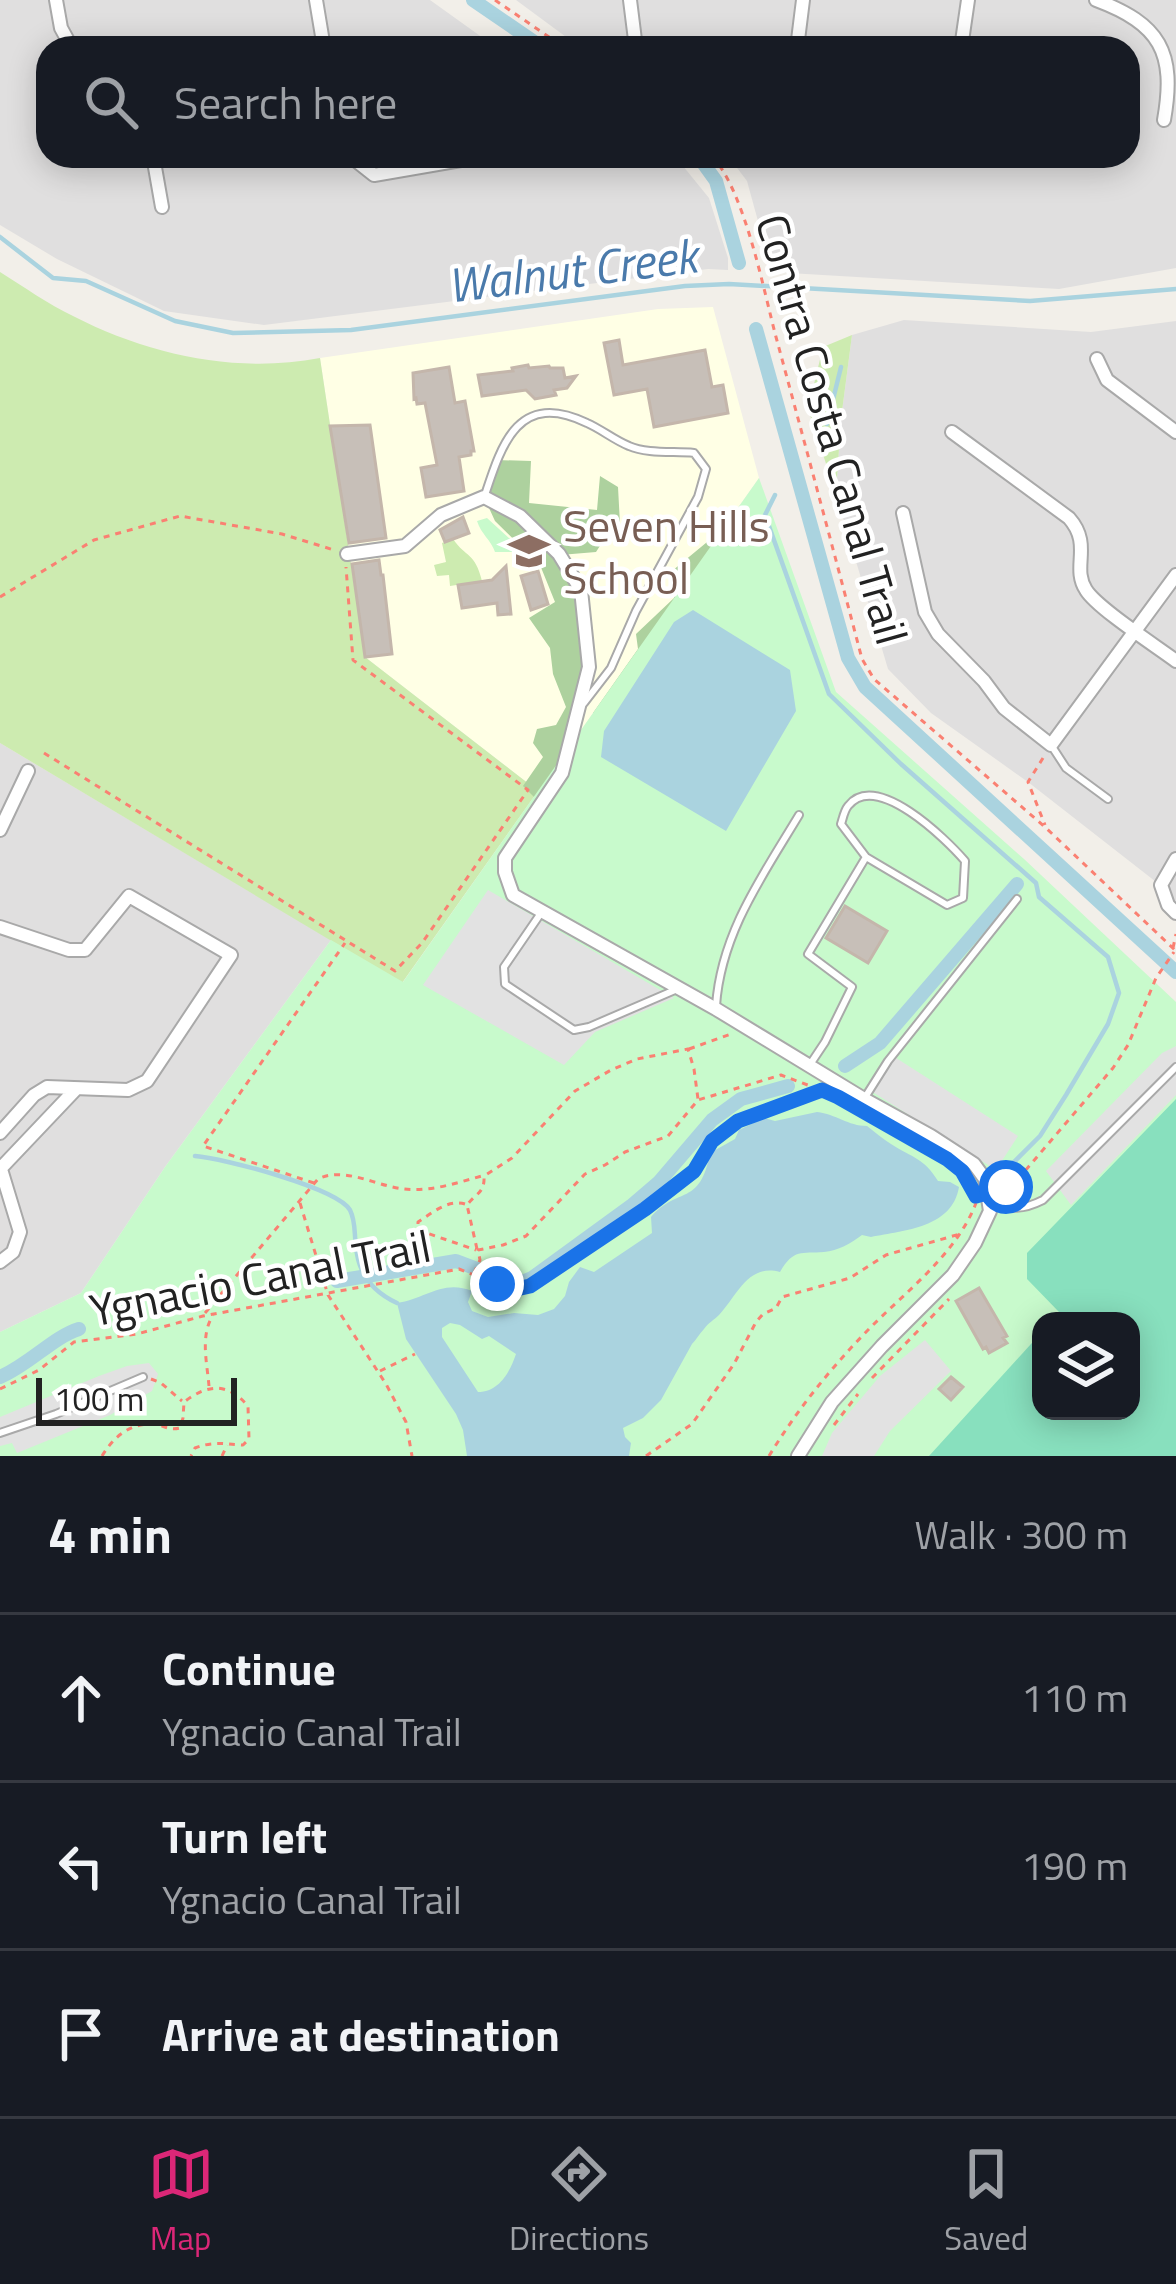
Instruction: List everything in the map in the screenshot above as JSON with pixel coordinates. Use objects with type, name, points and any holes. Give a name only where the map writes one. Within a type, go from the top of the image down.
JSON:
[{"type":"street","points":[[56,0],[65,36]]},
{"type":"street","points":[[316,0],[322,36]]},
{"type":"street","points":[[630,0],[634,36]]},
{"type":"street","points":[[798,36],[803,0]]},
{"type":"street","points":[[963,36],[968,0]]},
{"type":"street","points":[[1096,0],[1136,17],[1160,43],[1172,89],[1164,120]]},
{"type":"street","points":[[155,168],[162,207]]},
{"type":"street","points":[[365,168],[374,175],[415,168]]},
{"type":"street","points":[[1097,358],[1107,380],[1176,432]]},
{"type":"street","points":[[952,432],[1069,518],[1080,534],[1085,590],[1176,661]]},
{"type":"street","points":[[346,554],[405,546],[441,515],[484,497],[520,516],[559,554],[581,590],[589,667],[562,773],[505,858],[513,895],[931,1136],[974,1164],[985,1179],[986,1221],[953,1274],[832,1402],[798,1456]]},
{"type":"street","points":[[903,514],[926,612],[938,634],[1004,708],[1051,746],[1176,575]]},
{"type":"street","points":[[0,830],[28,771]]},
{"type":"street","points":[[1176,859],[1161,885],[1176,913]]},
{"type":"street","points":[[0,927],[69,950],[86,950],[129,896],[231,955],[147,1081],[128,1090],[53,1086],[41,1090],[0,1133]]},
{"type":"street","points":[[0,1262],[14,1252],[20,1232],[1,1167],[76,1089]]},
{"type":"lane","points":[[484,497],[506,437],[523,422],[550,412],[586,422],[633,448],[694,453],[706,469],[698,497],[611,668],[578,710]]},
{"type":"lane","points":[[1051,746],[1066,768],[1108,799]]},
{"type":"lane","points":[[865,796],[879,796],[910,812],[965,861],[963,898],[947,905],[866,857],[841,824],[849,805],[865,796]]},
{"type":"lane","points":[[716,1009],[718,982],[741,910],[799,814]]},
{"type":"lane","points":[[809,1066],[852,987],[808,954],[866,857]]},
{"type":"lane","points":[[864,1099],[888,1061],[1017,899]]},
{"type":"lane","points":[[542,913],[504,967],[506,984],[574,1030],[589,1028],[678,989]]},
{"type":"lane","points":[[985,1196],[1005,1208],[1023,1210],[1043,1200],[1176,1066]]},
{"type":"lane","points":[[0,1433],[143,1377]]},
{"type":"path","points":[[495,0],[548,36]]},
{"type":"path","name":"Contra Costa Canal Trail","points":[[723,168],[758,268],[862,659],[874,679],[1045,826],[1175,950]]},
{"type":"path","points":[[0,597],[94,540],[180,516],[282,534],[346,554],[353,660],[529,790],[422,943],[395,971],[44,753]]},
{"type":"path","points":[[1045,826],[1028,782],[1051,746]]},
{"type":"path","points":[[769,1456],[824,1377],[904,1298],[960,1234],[976,1205],[985,1196],[1013,1185],[1113,1068],[1162,967],[1175,950],[1176,934]]},
{"type":"path","points":[[314,1184],[203,1146],[347,940]]},
{"type":"path","points":[[203,1316],[299,1199],[331,1173],[401,1189],[433,1190],[484,1176],[512,1158],[575,1091],[611,1070],[746,1028]]},
{"type":"path","points":[[688,1049],[698,1100]]},
{"type":"path","points":[[484,1176],[480,1195],[467,1204],[442,1207],[418,1222],[418,1230],[478,1250],[526,1236],[585,1174],[668,1136],[698,1100],[781,1075],[838,1097]]},
{"type":"path","name":"Ygnacio Canal Trail","points":[[0,1389],[39,1370],[74,1342],[137,1334],[203,1316],[459,1269],[512,1290],[530,1286],[694,1171],[712,1141],[738,1121],[822,1090]]},
{"type":"path","points":[[962,1171],[985,1196]]},
{"type":"path","points":[[299,1199],[328,1295],[406,1422],[412,1456]]},
{"type":"path","points":[[467,1204],[480,1260],[474,1274]]},
{"type":"path","points":[[646,1456],[692,1424],[734,1364],[756,1322],[782,1298],[850,1278],[886,1256],[960,1234]]},
{"type":"path","points":[[209,1388],[205,1340],[213,1315]]},
{"type":"path","points":[[378,1372],[416,1354]]},
{"type":"path","points":[[102,1456],[114,1438],[131,1428],[156,1424],[180,1428],[184,1402],[161,1382],[143,1377]]},
{"type":"path","points":[[184,1402],[209,1388],[233,1392],[248,1406],[249,1439],[243,1445],[207,1443],[194,1448],[191,1456]]},
{"type":"path","points":[[221,1456],[228,1443]]},
{"type":"shaded area","points":[[0,0],[430,0],[480,36],[36,36],[36,168],[685,168],[709,198],[728,270],[264,325],[164,311],[57,259],[0,225]]},
{"type":"shaded area","points":[[516,0],[1176,0],[1176,268],[1059,289],[772,272],[747,181],[737,168],[1140,168],[1140,36],[565,36]]},
{"type":"shaded area","name":"Seven Hills School","points":[[713,307],[759,478],[538,791],[365,657],[320,358],[658,309]]},
{"type":"shaded area","points":[[904,320],[1091,332],[1176,321],[1176,913],[1160,885],[931,713],[888,669],[836,494],[852,335]]},
{"type":"shaded area","points":[[0,743],[331,940],[165,1167],[81,1293],[0,1332]]},
{"type":"shaded area","points":[[488,890],[674,998],[595,1032],[564,1065],[423,985]]},
{"type":"shaded area","points":[[1176,1046],[1176,1095],[1071,1205],[1046,1171],[1162,1053]]},
{"type":"shaded area","points":[[893,1056],[1018,1136],[996,1170],[871,1091]]},
{"type":"shaded area","points":[[925,1340],[951,1371],[890,1431],[874,1456],[822,1456],[832,1433],[880,1376]]},
{"type":"shaded area","points":[[149,1363],[158,1374],[152,1391],[110,1415],[17,1453],[12,1443],[0,1446],[0,1417],[99,1376]]},
{"type":"green space","points":[[0,272],[73,316],[162,351],[257,364],[320,358],[365,657],[538,791],[402,983],[0,743]]},
{"type":"green space","points":[[852,335],[836,494],[808,409],[823,347]]},
{"type":"green space","points":[[496,460],[531,461],[529,503],[597,510],[600,476],[618,487],[620,524],[596,552],[560,555],[581,590],[589,667],[573,733],[595,732],[593,713],[638,649],[636,634],[674,598],[672,571],[724,528],[747,543],[740,576],[709,582],[747,599],[748,644],[694,610],[674,622],[605,731],[601,773],[576,776],[575,808],[567,831],[562,838],[542,842],[537,826],[541,804],[523,786],[543,757],[533,743],[537,729],[556,725],[566,707],[553,674],[550,648],[529,618],[555,602],[540,565],[495,521],[484,497]]},
{"type":"green space","points":[[759,478],[836,692],[1176,1002],[1176,1456],[0,1456],[0,1332],[81,1293],[165,1167],[331,940],[403,982]]},
{"type":"green space","points":[[487,518],[520,548],[516,552],[495,552],[477,521]]},
{"type":"green space","points":[[453,539],[473,560],[482,581],[450,586],[449,575],[437,576],[434,565],[446,562],[442,543]]},
{"type":"green space","points":[[1176,1099],[1176,1456],[929,1456],[1032,1343],[1032,1420],[1140,1420],[1140,1312],[1059,1312],[1027,1279],[1027,1253]]},
{"type":"water","points":[[693,610],[790,670],[796,711],[726,831],[601,757],[604,731],[674,622]]},
{"type":"water","points":[[817,1112],[867,1126],[923,1163],[938,1181],[959,1187],[955,1201],[925,1225],[862,1235],[829,1251],[799,1254],[780,1272],[769,1270],[751,1277],[692,1344],[661,1400],[643,1418],[623,1428],[631,1443],[629,1456],[467,1456],[456,1414],[406,1339],[397,1303],[452,1287],[472,1291],[468,1302],[472,1311],[488,1317],[538,1315],[554,1309],[580,1267],[594,1272],[652,1233],[651,1217],[694,1189],[710,1153],[735,1139],[739,1130],[764,1118],[775,1121]],"holes":[[[450,1323],[516,1354],[507,1374],[492,1389],[478,1392],[442,1337],[442,1328]]]},
{"type":"building","points":[[619,340],[623,365],[705,350],[712,387],[723,385],[728,413],[654,427],[647,389],[614,395],[604,343]]},
{"type":"building","points":[[528,365],[563,368],[565,378],[576,376],[567,388],[554,390],[556,395],[535,399],[526,390],[482,396],[478,375]]},
{"type":"building","points":[[449,367],[455,403],[465,401],[474,451],[459,457],[464,491],[426,497],[421,468],[437,465],[425,403],[417,404],[414,399],[413,373]]},
{"type":"building","points":[[370,425],[386,538],[349,543],[330,426]]},
{"type":"building","points":[[463,517],[469,533],[445,542],[440,530]]},
{"type":"building","points":[[379,560],[392,654],[365,657],[352,564]]},
{"type":"building","points":[[506,566],[511,614],[498,615],[497,603],[462,608],[458,585],[492,580]]},
{"type":"building","points":[[538,571],[548,604],[531,610],[521,576]]},
{"type":"building","points":[[845,906],[887,931],[868,963],[826,938]]},
{"type":"building","points":[[979,1288],[1007,1336],[1003,1338],[1007,1343],[989,1353],[956,1301]]},
{"type":"building","points":[[951,1377],[963,1387],[951,1400],[939,1389]]},
{"type":"waterway","points":[[473,0],[526,36]]},
{"type":"waterway","points":[[707,168],[716,181],[739,263]]},
{"type":"waterway","name":"Walnut Creek","points":[[0,237],[53,278],[86,281],[175,321],[233,333],[351,330],[685,286],[729,284],[1030,301],[1176,289]]},
{"type":"waterway","points":[[756,329],[848,658],[865,687],[1176,972]]},
{"type":"waterway","points":[[827,424],[841,367]]},
{"type":"waterway","points":[[775,495],[765,515],[829,694],[1036,883],[1039,897],[1108,957],[1119,993],[1108,1024],[1040,1136],[1008,1168]]},
{"type":"waterway","points":[[845,1066],[880,1043],[1017,884]]},
{"type":"waterway","points":[[337,1281],[456,1261],[517,1284],[532,1278],[659,1182],[712,1120],[741,1099],[788,1086]]},
{"type":"waterway","points":[[195,1156],[278,1176],[341,1201],[352,1214],[364,1273],[374,1287],[397,1303]]},
{"type":"waterway","points":[[0,1377],[79,1329]]},
{"type":"place","name":"Seven Hills School","points":[[529,551]]},
{"type":"route","points":[[497,1284],[512,1290],[530,1286],[694,1171],[712,1141],[738,1121],[822,1090],[947,1159],[962,1171],[976,1196],[1006,1187]]}]
